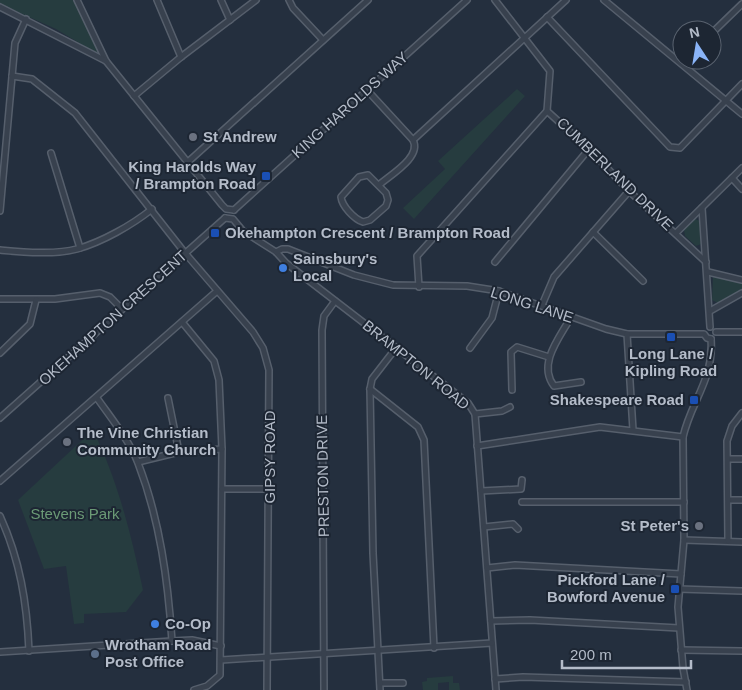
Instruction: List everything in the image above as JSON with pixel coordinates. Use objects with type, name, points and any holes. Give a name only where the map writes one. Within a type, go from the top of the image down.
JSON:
[{"type":"street","points":[[77,0],[106,61],[226,209],[225,218],[233,219],[234,210],[226,209]]},
{"type":"street","points":[[156,0],[181,57]]},
{"type":"street","points":[[222,0],[230,20]]},
{"type":"street","points":[[134,96],[181,57],[256,0]]},
{"type":"street","points":[[289,0],[293,8],[324,40]]},
{"type":"street","points":[[189,161],[368,0]]},
{"type":"street","name":"KING HAROLDS WAY","points":[[234,210],[467,0]]},
{"type":"street","name":"CUMBERLAND DRIVE","points":[[495,0],[550,74],[547,112],[589,149],[628,191],[706,262]]},
{"type":"street","points":[[413,140],[566,0]]},
{"type":"street","points":[[604,0],[672,53]]},
{"type":"street","points":[[722,23],[742,4]]},
{"type":"street","points":[[0,7],[106,61]]},
{"type":"street","points":[[547,17],[670,146],[680,148],[742,84]]},
{"type":"street","points":[[0,211],[16,43],[26,19]]},
{"type":"street","points":[[692,70],[725,101],[742,114]]},
{"type":"street","name":"GIPSY ROAD","points":[[12,76],[32,79],[71,108],[185,253],[253,332],[264,348],[267,360],[270,489],[268,690]]},
{"type":"street","points":[[367,90],[413,140],[415,149],[413,155],[379,186]]},
{"type":"street","points":[[419,287],[417,256],[547,112]]},
{"type":"street","points":[[495,262],[589,149]]},
{"type":"street","points":[[51,153],[80,248]]},
{"type":"street","points":[[676,233],[742,168]]},
{"type":"street","points":[[361,176],[371,177],[379,186],[387,195],[388,202],[370,220],[360,222],[342,203],[343,192],[361,176]]},
{"type":"street","points":[[732,178],[742,189]]},
{"type":"street","points":[[542,305],[554,277],[628,191]]},
{"type":"street","points":[[702,208],[710,311],[710,327],[704,334],[706,338],[711,339]]},
{"type":"street","points":[[0,250],[29,252],[80,248],[133,224],[152,209]]},
{"type":"street","name":"OKEHAMPTON CRESCENT","points":[[0,418],[225,218]]},
{"type":"street","name":"BRAMPTON ROAD","points":[[233,219],[252,239],[276,252],[286,264],[468,403],[475,414],[496,690]]},
{"type":"street","points":[[593,232],[643,281]]},
{"type":"street","name":"LONG LANE","points":[[276,252],[288,249],[354,275],[393,285],[419,287],[467,286],[499,291],[542,305],[606,330],[627,334],[704,334]]},
{"type":"street","points":[[708,272],[742,280]]},
{"type":"street","points":[[0,481],[218,291]]},
{"type":"street","points":[[470,348],[492,318],[499,291]]},
{"type":"street","points":[[0,299],[74,298],[100,293],[107,294],[122,309]]},
{"type":"street","points":[[710,311],[742,293]]},
{"type":"street","points":[[0,352],[30,324],[36,300]]},
{"type":"street","name":"PRESTON DRIVE","points":[[324,690],[322,321],[335,301]]},
{"type":"street","points":[[571,317],[549,357],[549,379],[554,386],[581,382]]},
{"type":"street","points":[[182,322],[214,361],[219,380],[222,449],[220,675],[207,686],[194,690]]},
{"type":"street","points":[[710,327],[714,328],[716,332]]},
{"type":"street","points":[[716,332],[742,332]]},
{"type":"street","points":[[687,690],[679,628],[679,588],[684,540],[683,437],[687,421],[698,400],[710,367],[711,339],[715,337],[716,332]]},
{"type":"street","points":[[627,334],[633,430]]},
{"type":"street","points":[[512,390],[511,352],[517,347],[549,357]]},
{"type":"street","points":[[380,690],[373,554],[370,389],[372,378],[396,348]]},
{"type":"street","points":[[370,389],[418,427],[424,440],[434,648]]},
{"type":"street","points":[[97,398],[138,462],[159,534],[169,597],[172,641]]},
{"type":"street","points":[[168,398],[179,452]]},
{"type":"street","points":[[475,414],[502,411],[510,408]]},
{"type":"street","points":[[728,541],[728,434],[742,413]]},
{"type":"street","points":[[478,446],[600,427],[683,437]]},
{"type":"street","points":[[138,462],[179,452],[222,449]]},
{"type":"street","points":[[728,459],[742,459]]},
{"type":"street","points":[[481,491],[521,489],[522,480]]},
{"type":"street","points":[[222,489],[270,489]]},
{"type":"street","points":[[729,500],[742,500]]},
{"type":"street","points":[[522,502],[684,502]]},
{"type":"street","points":[[0,516],[20,571],[27,609],[28,651]]},
{"type":"street","points":[[484,527],[513,524],[518,529]]},
{"type":"street","points":[[684,540],[742,542]]},
{"type":"street","points":[[487,568],[515,565],[681,574]]},
{"type":"street","points":[[679,588],[742,591]]},
{"type":"street","points":[[491,621],[530,620],[679,628]]},
{"type":"street","points":[[0,652],[192,640],[221,646]]},
{"type":"street","points":[[221,660],[492,643]]},
{"type":"street","points":[[681,650],[742,651]]},
{"type":"street","points":[[495,679],[523,677],[686,682]]},
{"type":"street","points":[[380,683],[403,683]]},
{"type":"green space","points":[[0,0],[74,0],[101,56],[56,29],[0,4]]},
{"type":"green space","points":[[517,89],[525,96],[414,219],[403,208],[445,169],[438,161]]},
{"type":"green space","points":[[695,219],[700,221],[701,244],[696,246],[685,236],[684,230]]},
{"type":"green space","points":[[713,277],[742,283],[742,289],[718,303],[712,300]]},
{"type":"green space","name":"Stevens Park","points":[[93,430],[117,488],[143,590],[126,612],[84,614],[84,623],[74,624],[66,566],[44,569],[18,500]]},
{"type":"green space","points":[[453,676],[453,683],[459,683],[460,690],[449,690],[449,682],[438,683],[438,690],[423,690],[422,682],[427,681],[427,678]]},
{"type":"place","name":"St Andrew","points":[[193,137]]},
{"type":"place","name":"King Harolds Way / Brampton Road","points":[[266,176]]},
{"type":"place","name":"Okehampton Crescent / Brampton Road","points":[[215,233]]},
{"type":"place","name":"Sainsbury's Local","points":[[283,268]]},
{"type":"place","name":"Long Lane / Kipling Road","points":[[671,337]]},
{"type":"place","name":"Shakespeare Road","points":[[694,400]]},
{"type":"place","name":"The Vine Christian Community Church","points":[[67,442]]},
{"type":"place","name":"St Peter's","points":[[699,526]]},
{"type":"place","name":"Pickford Lane / Bowford Avenue","points":[[675,589]]},
{"type":"place","name":"Co-Op","points":[[155,624]]},
{"type":"place","name":"Wrotham Road Post Office","points":[[95,654]]}]
